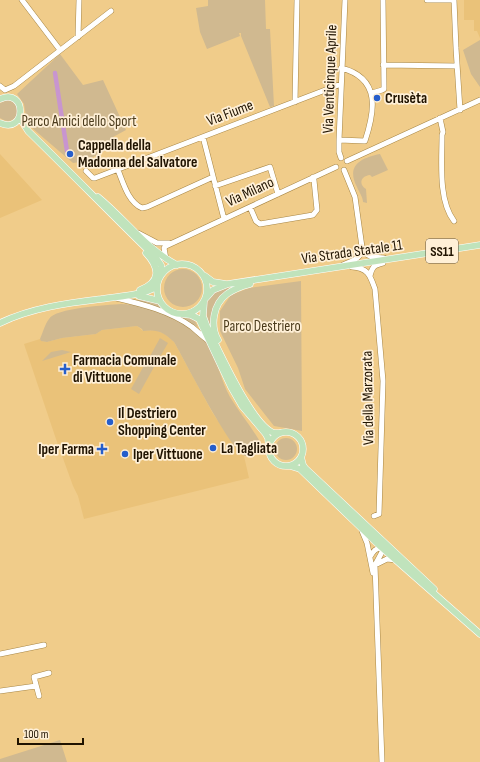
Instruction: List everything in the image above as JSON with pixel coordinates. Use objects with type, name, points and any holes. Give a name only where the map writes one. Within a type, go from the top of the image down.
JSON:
[{"type":"main road","points":[[1,98],[8,97],[16,100],[21,107],[20,116],[16,122],[9,125]]},
{"type":"main road","points":[[20,116],[28,131],[83,185],[110,207],[159,261],[162,274]]},
{"type":"main road","points":[[0,123],[20,127],[28,131]]},
{"type":"main road","points":[[134,234],[166,259],[176,264]]},
{"type":"main road","points":[[102,299],[146,288],[156,276],[156,266],[134,234]]},
{"type":"main road","name":"Via Strada Statale 11","points":[[205,300],[213,290],[228,284],[480,246]]},
{"type":"main road","points":[[160,301],[157,287],[162,274],[171,266],[176,264],[184,264],[198,269],[207,282],[208,291],[203,316],[250,408],[263,425],[275,433],[288,432],[299,438],[302,445],[301,457],[305,468],[468,623]]},
{"type":"main road","name":"Via Strada Statale 11","points":[[203,275],[213,282],[228,284]]},
{"type":"main road","points":[[238,387],[234,372],[216,337],[213,324],[214,315],[220,300],[225,294],[242,286],[257,283],[268,278]]},
{"type":"main road","points":[[0,323],[59,306],[131,295],[149,291],[157,287]]},
{"type":"main road","points":[[131,295],[147,297],[160,301],[169,310],[191,315],[199,319],[242,406],[268,438],[270,456],[275,462],[282,466],[290,466],[300,469],[396,560],[480,634]]},
{"type":"main road","points":[[182,314],[196,310],[205,300]]},
{"type":"main road","points":[[269,447],[271,440],[280,433]]},
{"type":"main road","points":[[290,466],[296,463],[301,457]]},
{"type":"street","points":[[22,0],[22,2],[60,50]]},
{"type":"street","points":[[78,37],[79,0]]},
{"type":"street","points":[[295,102],[297,0]]},
{"type":"street","name":"Via Venticinque Aprile","points":[[341,158],[339,152],[339,140],[345,0]]},
{"type":"street","points":[[372,92],[384,89],[383,0]]},
{"type":"street","points":[[427,0],[454,0],[460,110]]},
{"type":"street","points":[[0,86],[4,90],[14,86],[111,11]]},
{"type":"street","points":[[384,65],[457,66]]},
{"type":"street","points":[[339,140],[364,141],[372,117],[373,100],[372,92],[365,82],[350,71],[341,68]]},
{"type":"street","name":"Via Fiume","points":[[86,171],[93,178],[95,178],[341,84]]},
{"type":"street","points":[[347,161],[440,118],[479,102]]},
{"type":"street","points":[[440,118],[443,132],[443,197],[454,221]]},
{"type":"street","points":[[203,137],[224,219]]},
{"type":"street","points":[[344,170],[340,170],[336,166],[337,161],[341,158],[347,161]]},
{"type":"street","points":[[344,170],[348,167],[347,161]]},
{"type":"street","name":"Via Milano","points":[[174,242],[336,166]]},
{"type":"street","points":[[216,186],[270,167],[278,194]]},
{"type":"street","points":[[118,170],[127,193],[137,205],[142,208],[213,177]]},
{"type":"street","points":[[344,170],[355,197],[364,253],[372,257],[405,257]]},
{"type":"street","points":[[250,207],[256,221],[260,224],[313,215],[317,210],[313,177]]},
{"type":"street","points":[[134,234],[165,244],[174,242]]},
{"type":"street","points":[[166,259],[164,248],[174,242]]},
{"type":"street","points":[[340,266],[360,256],[362,247]]},
{"type":"street","points":[[370,276],[372,267],[376,264],[405,257]]},
{"type":"street","points":[[340,266],[362,268],[370,276]]},
{"type":"street","name":"Via della Marzorata","points":[[370,276],[375,290],[383,381],[379,514],[374,516]]},
{"type":"street","points":[[113,297],[147,305],[178,319],[192,326],[210,342]]},
{"type":"street","points":[[352,512],[380,542],[382,547],[382,552],[375,565],[382,762]]},
{"type":"street","points":[[358,525],[364,535],[370,557],[376,594]]},
{"type":"street","points":[[370,557],[374,550],[382,547],[388,549],[408,567],[414,570]]},
{"type":"street","points":[[375,565],[387,559],[396,560]]},
{"type":"street","points":[[0,654],[44,645]]},
{"type":"street","points":[[39,696],[34,677],[49,673]]},
{"type":"street","points":[[0,691],[36,686]]},
{"type":"shaded area","points":[[464,0],[480,0],[480,38],[477,31],[474,31],[474,20],[464,20]]},
{"type":"shaded area","points":[[0,154],[42,200],[0,218]]},
{"type":"shaded area","name":"Il Destriero Shopping Center","points":[[137,326],[143,331],[155,330],[165,334],[174,342],[212,412],[238,451],[244,456],[249,478],[84,519],[78,496],[56,439],[24,344],[40,339],[47,342],[62,338],[96,334],[102,330]]},
{"type":"green space","points":[[208,0],[265,0],[266,29],[270,29],[274,106],[270,107],[241,33],[239,33],[240,36],[207,49],[200,32],[196,8],[208,6]]},
{"type":"green space","points":[[480,40],[480,87],[471,74],[463,50]]},
{"type":"green space","name":"Parco Amici dello Sport","points":[[60,54],[83,85],[103,80],[126,130],[113,137],[113,146],[94,157],[73,163],[32,128],[26,117],[24,104],[17,94]]},
{"type":"green space","points":[[7,100],[13,102],[18,110],[15,118],[11,121],[6,121],[0,118],[0,103]]},
{"type":"green space","points":[[380,154],[388,170],[372,177],[370,175],[364,177],[361,183],[366,189],[367,203],[363,202],[362,196],[354,180],[354,168],[366,158]]},
{"type":"green space","points":[[179,269],[187,269],[199,278],[202,288],[199,298],[193,304],[187,307],[179,307],[167,298],[164,292],[164,284],[173,272]]},
{"type":"green space","name":"Parco Destriero","points":[[301,281],[302,431],[274,426],[245,389],[238,368],[220,331],[220,311],[231,295],[249,288]]},
{"type":"green space","points":[[231,287],[227,290],[212,325],[210,326],[206,310],[208,299],[216,292]]},
{"type":"green space","points":[[133,300],[158,303],[172,313],[190,317],[196,322],[198,327],[178,317]]},
{"type":"green space","points":[[121,304],[144,307],[170,316],[193,329],[202,337],[212,352],[230,397],[259,440],[260,448],[257,451],[251,455],[245,456],[238,451],[219,423],[174,342],[167,336],[153,330],[143,331],[137,326],[102,330],[96,334],[62,338],[47,342],[41,341],[40,339],[46,323],[53,315],[82,308]]},
{"type":"green space","points":[[160,338],[168,343],[157,362],[149,358]]},
{"type":"green space","points":[[62,350],[71,352],[42,361],[51,352]]},
{"type":"green space","points":[[146,362],[154,367],[139,394],[131,389]]},
{"type":"green space","points":[[282,438],[290,438],[297,445],[297,453],[290,460],[282,460],[275,453],[275,445]]},
{"type":"green space","points":[[60,740],[67,762],[0,762],[0,759]]},
{"type":"waterway","points":[[55,73],[67,151]]},
{"type":"place","name":"Crusèta","points":[[377,98]]},
{"type":"place","name":"Cappella della Madonna del Salvatore","points":[[70,154]]},
{"type":"place","name":"Farmacia Comunale di Vittuone","points":[[65,369]]},
{"type":"place","name":"Il Destriero Shopping Center","points":[[110,422]]},
{"type":"place","name":"La Tagliata","points":[[213,448]]},
{"type":"place","name":"Iper Farma","points":[[102,449]]},
{"type":"place","name":"Iper Vittuone","points":[[125,454]]}]
